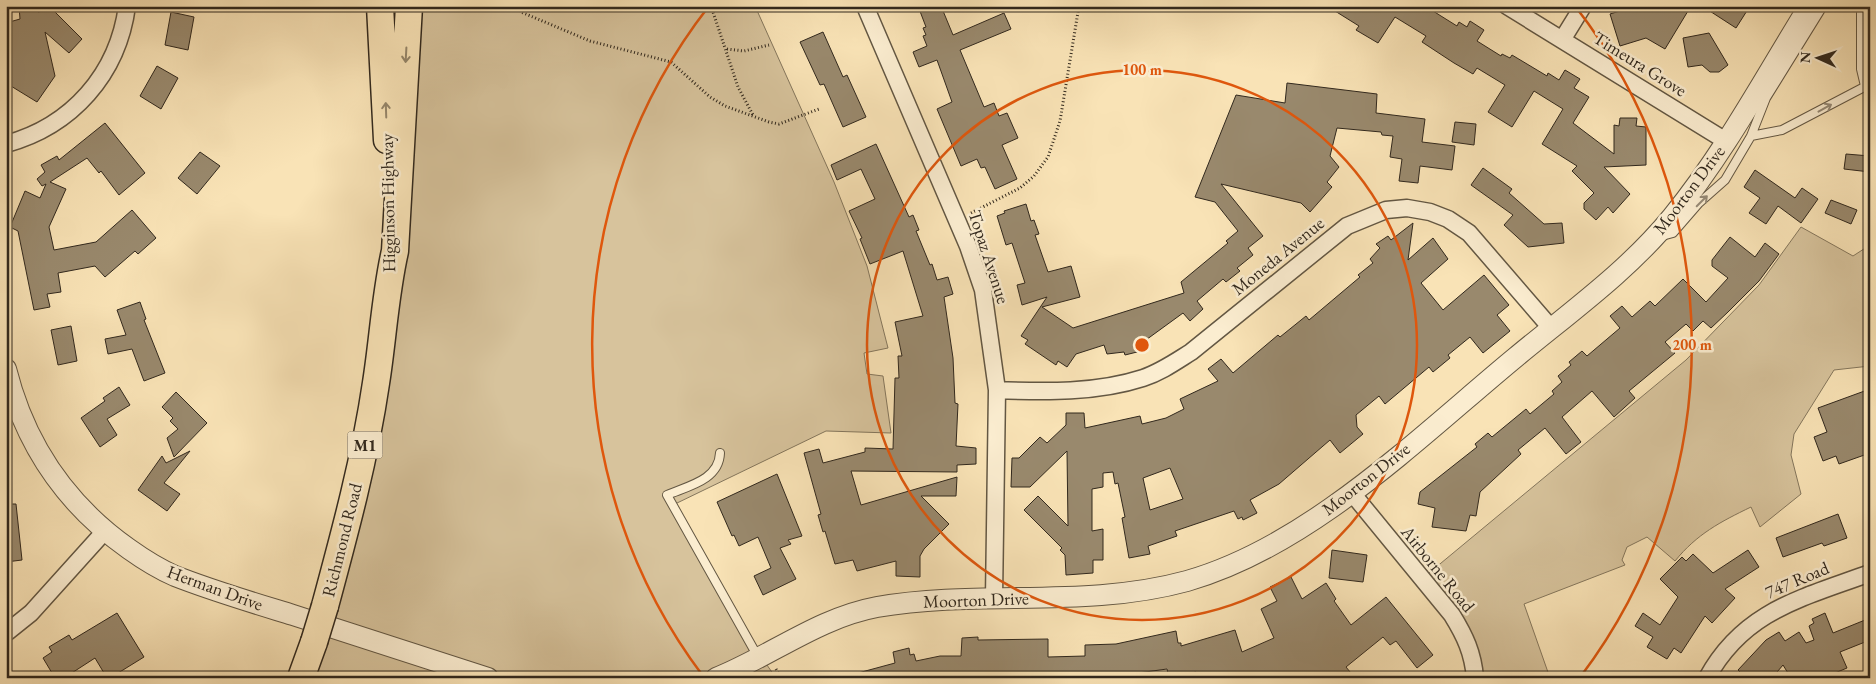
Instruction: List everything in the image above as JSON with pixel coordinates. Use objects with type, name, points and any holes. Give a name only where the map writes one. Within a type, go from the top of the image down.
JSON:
[{"type":"highway","name":"Higginson Highway","points":[[380,6],[388,146],[388,281]]},
{"type":"highway","name":"Higginson Highway","points":[[388,281],[396,241],[409,6]]},
{"type":"highway","name":"Richmond Road","points":[[301,678],[325,606],[348,523],[376,384],[388,281]]},
{"type":"street","points":[[6,144],[36,134],[58,122],[68,115],[90,91],[112,57],[120,39],[127,6]]},
{"type":"street","name":"Topaz Avenue","points":[[865,6],[957,220],[983,290],[997,390],[994,598]]},
{"type":"street","name":"Timeura Grove","points":[[1507,6],[1726,141]]},
{"type":"street","points":[[1562,40],[1583,6]]},
{"type":"street","name":"Moorton Drive","points":[[716,678],[753,666],[809,630],[872,608],[932,600],[1109,596],[1152,590],[1189,580],[1233,564],[1272,545],[1306,525],[1352,493],[1600,287],[1670,220],[1704,175],[1809,6]]},
{"type":"street","name":"Moneda Avenue","points":[[997,390],[1096,388],[1117,385],[1164,369],[1191,352],[1347,226],[1386,210],[1407,208],[1430,212],[1458,224],[1500,267],[1551,328]]},
{"type":"street","name":"Herman Drive","points":[[6,369],[24,425],[38,453],[72,498],[104,532],[173,575],[488,678]]},
{"type":"street","name":"Airborne Road","points":[[1352,493],[1452,615],[1465,635],[1473,657],[1475,678]]},
{"type":"street","points":[[6,634],[31,613],[104,532]]},
{"type":"street","name":"747 Road","points":[[1707,678],[1717,660],[1733,640],[1774,609],[1870,573]]},
{"type":"lane","points":[[1651,239],[1673,234],[1699,203],[1725,180],[1751,136],[1766,98],[1823,6]]},
{"type":"lane","points":[[1751,136],[1782,130],[1867,85],[1861,69],[1861,6]]},
{"type":"lane","points":[[720,453],[717,466],[708,478],[667,495],[753,666]]},
{"type":"path","points":[[514,6],[521,12],[590,41],[671,62],[710,97],[725,106],[753,116],[779,124],[818,109]]},
{"type":"path","points":[[711,6],[738,87],[753,116]]},
{"type":"path","points":[[957,220],[1020,188],[1034,176],[1048,157],[1060,121],[1079,6]]},
{"type":"path","points":[[726,49],[744,51],[768,45]]},
{"type":"shaded area","points":[[410,6],[755,6],[834,182],[867,266],[888,348],[864,353],[867,374],[883,376],[891,433],[826,431],[675,504],[760,655],[776,678],[303,678],[358,489]]},
{"type":"shaded area","points":[[1801,227],[1853,256],[1870,245],[1870,366],[1834,370],[1794,434],[1791,455],[1801,494],[1760,527],[1751,507],[1729,518],[1692,543],[1675,561],[1647,537],[1627,547],[1622,560],[1625,565],[1524,604],[1550,678],[1476,678],[1474,656],[1423,578],[1686,360],[1759,285]]},
{"type":"building","points":[[19,6],[36,6],[38,12],[52,9],[82,39],[69,53],[45,32],[55,76],[37,102],[6,83],[6,23],[20,19]]},
{"type":"building","points":[[918,6],[941,6],[953,35],[1004,13],[1011,29],[960,50],[984,107],[994,103],[999,116],[1007,113],[1018,138],[1002,145],[1017,179],[995,189],[985,167],[981,168],[977,159],[961,166],[937,109],[952,102],[937,60],[919,67],[913,52],[927,46],[923,36],[926,35],[923,28],[926,27]]},
{"type":"building","points":[[1327,6],[1425,6],[1457,26],[1459,22],[1467,27],[1470,21],[1484,30],[1477,41],[1501,56],[1502,54],[1510,58],[1512,55],[1547,76],[1548,73],[1559,80],[1565,70],[1580,79],[1574,88],[1589,97],[1573,123],[1614,154],[1614,125],[1619,126],[1620,118],[1637,118],[1636,126],[1646,127],[1646,165],[1604,167],[1630,194],[1613,213],[1608,207],[1596,220],[1584,209],[1584,203],[1594,193],[1572,171],[1577,166],[1542,144],[1563,109],[1534,91],[1512,127],[1488,112],[1505,85],[1477,68],[1473,74],[1454,63],[1422,42],[1426,36],[1395,17],[1378,43],[1356,30],[1359,26]]},
{"type":"building","points":[[1636,6],[1691,6],[1665,49],[1646,38],[1620,46],[1610,14]]},
{"type":"building","points":[[1702,6],[1750,6],[1736,28]]},
{"type":"building","points":[[171,12],[194,17],[188,50],[165,45]]},
{"type":"building","points":[[823,32],[843,77],[847,75],[866,117],[843,127],[824,84],[820,85],[800,42]]},
{"type":"building","points":[[1709,33],[1728,65],[1719,72],[1710,72],[1702,65],[1688,67],[1683,38]]},
{"type":"building","points":[[157,66],[178,78],[161,109],[140,96]]},
{"type":"building","points":[[1287,83],[1377,94],[1376,113],[1425,119],[1422,142],[1455,146],[1452,170],[1420,166],[1418,183],[1399,181],[1402,159],[1390,157],[1393,136],[1382,135],[1381,132],[1337,128],[1330,156],[1339,167],[1327,182],[1332,187],[1310,212],[1301,203],[1221,184],[1263,236],[1248,248],[1253,255],[1237,268],[1240,271],[1226,282],[1223,279],[1197,301],[1203,309],[1190,321],[1183,313],[1139,345],[1141,351],[1125,355],[1124,352],[1107,354],[1104,345],[1076,354],[1067,367],[1058,361],[1056,365],[1025,344],[1028,340],[1021,336],[1047,297],[1022,305],[1017,285],[1025,283],[1012,243],[1006,245],[997,216],[1005,213],[1004,211],[1026,204],[1031,221],[1034,220],[1039,234],[1035,235],[1048,272],[1071,266],[1080,297],[1042,307],[1073,328],[1184,293],[1181,282],[1228,243],[1226,241],[1238,231],[1215,202],[1195,197],[1236,95],[1285,103]]},
{"type":"building","points":[[1455,122],[1476,124],[1474,145],[1452,142]]},
{"type":"building","points":[[105,123],[145,173],[119,195],[101,171],[99,173],[87,158],[50,182],[66,189],[49,227],[54,250],[96,242],[132,210],[156,238],[138,254],[135,251],[105,277],[95,266],[58,273],[61,292],[47,294],[50,307],[34,310],[18,231],[10,227],[25,191],[40,198],[46,184],[42,186],[37,179],[45,172],[41,165],[57,156],[59,160]]},
{"type":"building","points":[[876,144],[909,217],[913,215],[919,230],[916,231],[930,265],[932,264],[937,280],[948,277],[953,294],[944,297],[953,358],[955,403],[958,404],[956,446],[976,448],[976,464],[957,465],[957,472],[851,471],[861,505],[957,477],[956,496],[921,496],[949,524],[924,549],[920,556],[920,577],[896,576],[896,561],[857,571],[853,560],[835,564],[818,515],[821,514],[804,453],[819,449],[823,463],[865,452],[865,448],[893,449],[895,378],[899,378],[898,356],[902,356],[895,322],[923,316],[903,251],[870,264],[860,239],[862,238],[849,211],[875,199],[861,169],[837,180],[831,165]]},
{"type":"building","points":[[200,152],[220,166],[197,194],[178,178]]},
{"type":"building","points":[[1846,154],[1870,156],[1870,172],[1844,169]]},
{"type":"building","points":[[1483,168],[1512,189],[1509,193],[1544,224],[1562,223],[1564,243],[1528,247],[1504,225],[1513,215],[1471,185]]},
{"type":"building","points":[[1755,170],[1795,198],[1802,188],[1818,199],[1801,223],[1778,206],[1766,224],[1749,213],[1760,198],[1744,187]]},
{"type":"building","points":[[1831,200],[1857,210],[1851,224],[1825,213]]},
{"type":"building","points":[[1413,223],[1408,260],[1433,238],[1448,259],[1421,283],[1443,310],[1484,275],[1509,305],[1497,315],[1510,331],[1483,353],[1470,337],[1448,355],[1450,358],[1433,372],[1429,367],[1385,404],[1379,396],[1356,415],[1357,427],[1363,434],[1340,453],[1330,440],[1279,484],[1250,500],[1257,513],[1243,520],[1242,517],[1238,519],[1234,511],[1175,531],[1177,536],[1148,546],[1150,554],[1129,558],[1122,518],[1125,517],[1118,483],[1115,484],[1113,472],[1103,473],[1103,487],[1092,489],[1092,531],[1103,529],[1103,560],[1093,560],[1093,573],[1066,575],[1065,555],[1060,550],[1062,548],[1024,510],[1038,496],[1068,526],[1067,451],[1030,487],[1011,487],[1012,458],[1019,458],[1040,437],[1047,443],[1066,425],[1066,413],[1084,413],[1085,428],[1140,416],[1142,424],[1166,418],[1184,409],[1180,399],[1218,381],[1208,369],[1221,359],[1233,373],[1278,335],[1280,337],[1306,316],[1309,320],[1360,277],[1358,275],[1373,263],[1370,259],[1380,248],[1376,244],[1388,236],[1391,240]],"holes":[[[1170,468],[1183,499],[1150,510],[1143,478]]]},
{"type":"building","points":[[1730,237],[1755,257],[1765,243],[1779,254],[1759,281],[1728,312],[1711,328],[1703,321],[1693,331],[1686,324],[1665,342],[1675,353],[1629,391],[1635,398],[1614,417],[1592,391],[1562,417],[1581,442],[1566,454],[1545,428],[1518,450],[1521,454],[1480,492],[1476,516],[1470,515],[1466,531],[1432,527],[1435,508],[1418,504],[1420,492],[1477,447],[1475,444],[1488,433],[1492,437],[1526,409],[1530,414],[1554,394],[1552,391],[1562,382],[1558,376],[1571,365],[1569,362],[1582,351],[1587,356],[1620,328],[1610,316],[1622,306],[1632,317],[1650,301],[1655,306],[1683,279],[1706,302],[1728,278],[1712,266],[1712,260]]},
{"type":"building","points":[[140,302],[146,319],[144,320],[165,373],[144,381],[132,349],[108,354],[105,339],[126,335],[117,310]]},
{"type":"building","points":[[71,326],[77,361],[58,365],[51,330]]},
{"type":"building","points":[[119,387],[130,405],[107,419],[117,435],[100,447],[81,418],[105,401],[103,398]]},
{"type":"building","points":[[1870,389],[1870,453],[1839,464],[1836,456],[1823,461],[1814,437],[1827,432],[1818,408]]},
{"type":"building","points":[[176,392],[207,423],[174,457],[167,438],[178,429],[170,421],[173,418],[162,407]]},
{"type":"building","points":[[190,451],[164,483],[180,494],[167,511],[138,490],[162,456],[166,463]]},
{"type":"building","points":[[777,474],[802,536],[788,540],[791,544],[780,548],[796,579],[763,595],[754,576],[771,568],[758,537],[739,546],[734,535],[732,536],[717,502]]},
{"type":"building","points":[[6,504],[16,504],[22,560],[6,562]]},
{"type":"building","points":[[1838,514],[1847,538],[1824,546],[1822,543],[1783,557],[1776,538]]},
{"type":"building","points":[[1332,550],[1367,555],[1363,582],[1329,578]]},
{"type":"building","points":[[1748,550],[1759,567],[1725,589],[1735,598],[1712,623],[1705,616],[1681,653],[1674,648],[1667,659],[1647,647],[1653,637],[1635,626],[1643,613],[1660,625],[1678,597],[1660,579],[1682,557],[1686,561],[1693,554],[1713,573]]},
{"type":"building","points":[[1291,577],[1302,599],[1326,583],[1336,599],[1334,601],[1351,625],[1386,597],[1433,655],[1417,668],[1396,641],[1390,645],[1383,637],[1346,667],[1355,678],[1197,678],[1196,672],[1169,678],[1167,669],[1138,673],[1139,678],[1055,678],[1055,675],[1022,676],[1022,678],[978,675],[978,678],[944,678],[943,673],[923,678],[859,678],[858,673],[895,663],[893,652],[909,648],[910,655],[914,654],[916,661],[940,656],[961,656],[962,638],[978,637],[978,640],[1048,639],[1048,657],[1085,656],[1085,645],[1116,644],[1176,631],[1178,643],[1181,643],[1181,646],[1235,630],[1242,652],[1274,638],[1261,609],[1277,601],[1270,587]]},
{"type":"building","points":[[117,613],[144,657],[110,678],[107,678],[95,658],[64,678],[55,678],[43,658],[52,652],[49,647],[69,635],[72,640]]},
{"type":"building","points":[[1825,613],[1833,633],[1870,618],[1870,640],[1840,652],[1847,668],[1823,678],[1791,678],[1783,665],[1772,678],[1746,678],[1738,670],[1766,640],[1779,632],[1785,641],[1799,632],[1806,643],[1814,640],[1809,626],[1814,623],[1812,619]]}]
